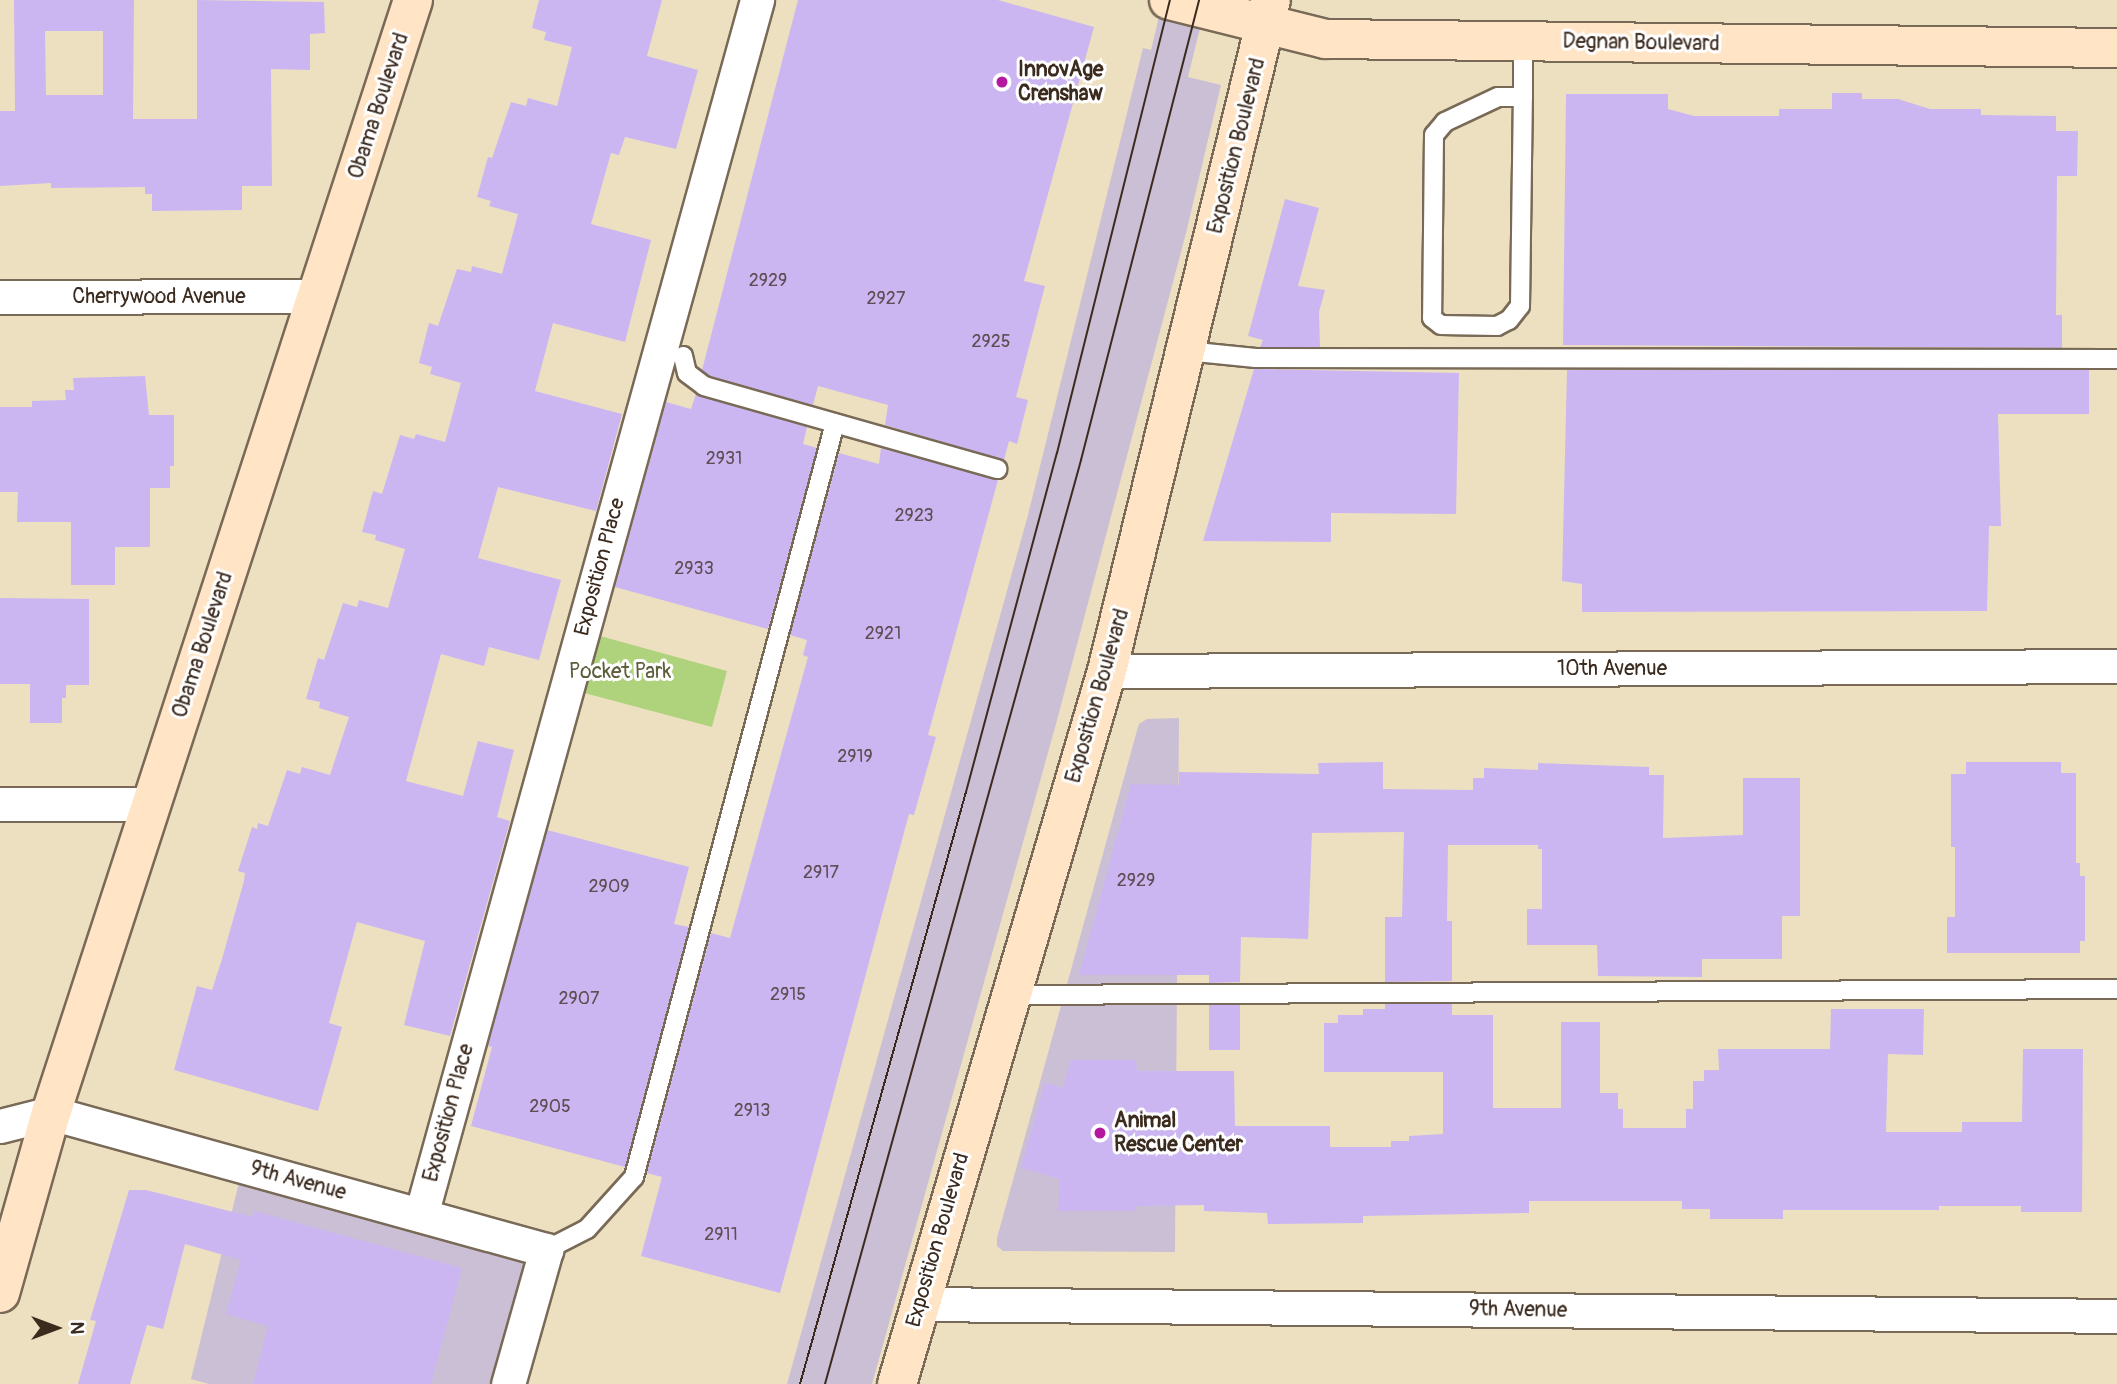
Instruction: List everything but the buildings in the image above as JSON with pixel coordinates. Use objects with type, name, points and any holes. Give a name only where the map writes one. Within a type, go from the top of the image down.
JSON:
[{"type":"street","name":"Obama Boulevard","points":[[0,1293],[51,1113],[413,0]]},
{"type":"street","name":"Exposition Place","points":[[421,1215],[757,0]]},
{"type":"street","name":"Degnan Boulevard","points":[[1170,0],[1269,13],[1325,39],[2117,48]]},
{"type":"street","name":"Exposition Boulevard","points":[[897,1384],[1107,671],[1269,13]]},
{"type":"street","name":"Cherrywood Avenue","points":[[0,296],[318,296]]},
{"type":"street","name":"10th Avenue","points":[[1107,671],[2117,666]]},
{"type":"street","points":[[0,804],[150,804]]},
{"type":"street","name":"9th Avenue","points":[[51,1113],[546,1250]]},
{"type":"street","points":[[0,1126],[51,1113]]},
{"type":"street","points":[[508,1384],[546,1250]]},
{"type":"street","name":"9th Avenue","points":[[919,1304],[2117,1316]]},
{"type":"lane","points":[[1523,42],[1523,97],[1520,306],[1509,320],[1497,326],[1441,325],[1432,318],[1434,135],[1445,122],[1498,97],[1523,97]]},
{"type":"lane","points":[[1186,351],[1256,358],[2117,359]]},
{"type":"lane","points":[[683,356],[687,373],[704,386],[998,469]]},
{"type":"lane","points":[[546,1250],[587,1229],[634,1177],[835,423]]},
{"type":"lane","points":[[1011,995],[2117,989]]},
{"type":"shaded area","points":[[1163,0],[1207,0],[1188,77],[1221,85],[1186,233],[1056,724],[872,1384],[787,1384],[1028,515],[1143,48],[1151,50]]},
{"type":"shaded area","points":[[1179,718],[1175,1252],[1003,1251],[997,1246],[997,1238],[1139,724],[1147,719]]},
{"type":"shaded area","points":[[243,1166],[546,1250],[508,1384],[209,1384],[191,1379]]},
{"type":"green space","name":"Pocket Park","points":[[593,634],[727,671],[712,727],[577,691]]},
{"type":"tram line","points":[[800,1384],[966,792],[1057,453],[1170,0]]},
{"type":"tram line","points":[[825,1384],[1081,460],[1199,0]]},
{"type":"place","name":"InnovAge Crenshaw","points":[[1002,82]]},
{"type":"place","name":"Animal Rescue Center","points":[[1100,1133]]}]
